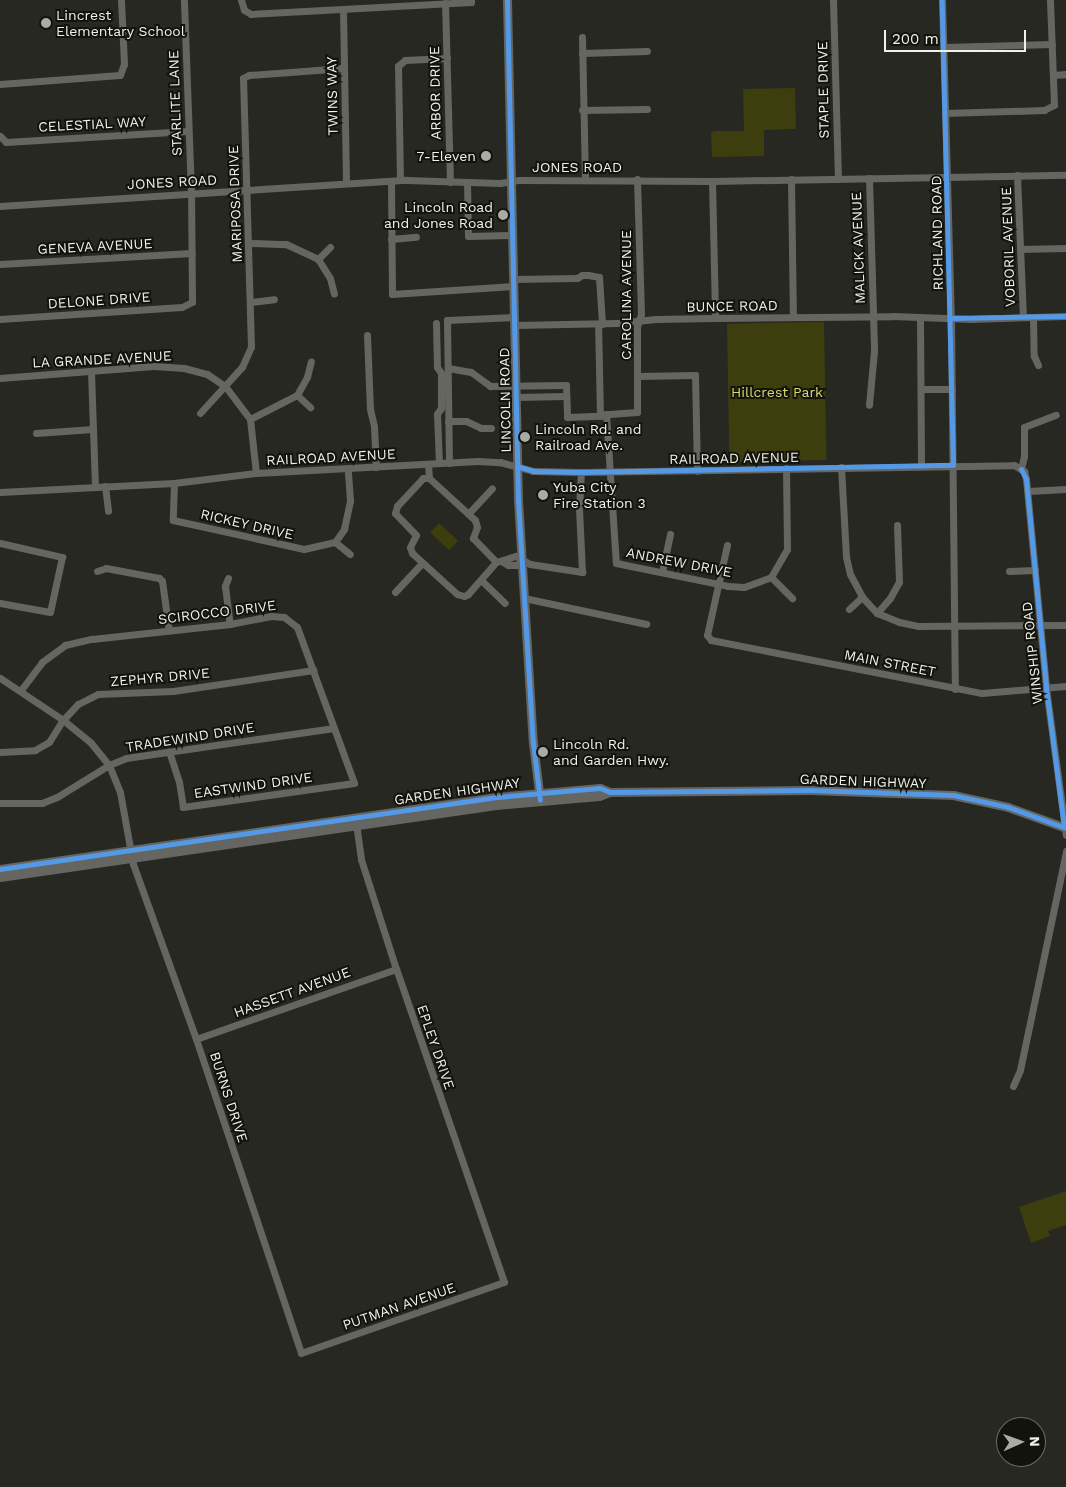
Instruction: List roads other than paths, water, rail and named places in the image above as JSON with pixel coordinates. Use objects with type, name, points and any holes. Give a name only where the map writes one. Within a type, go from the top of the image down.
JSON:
[{"type":"main road","name":"LINCOLN ROAD","points":[[507,0],[517,466],[532,737],[540,796]]},
{"type":"main road","name":"GARDEN HIGHWAY","points":[[0,877],[131,854],[600,788],[610,792],[801,790],[944,795],[994,803],[1065,830]]},
{"type":"main road","name":"GARDEN HIGHWAY","points":[[0,869],[131,854]]},
{"type":"street","points":[[0,84],[120,75],[124,64],[121,0]]},
{"type":"street","name":"STARLITE LANE","points":[[184,0],[193,295]]},
{"type":"street","points":[[241,0],[244,10],[251,14],[343,9],[365,4],[471,1]]},
{"type":"street","name":"STAPLE DRIVE","points":[[833,0],[838,179]]},
{"type":"street","name":"RICHLAND ROAD","points":[[942,0],[951,318],[955,689]]},
{"type":"street","points":[[945,113],[1044,110],[1054,105],[1050,0]]},
{"type":"street","name":"ARBOR DRIVE","points":[[445,3],[450,182]]},
{"type":"street","name":"TWINS WAY","points":[[343,9],[346,183]]},
{"type":"street","points":[[582,37],[582,110],[585,179]]},
{"type":"street","points":[[944,47],[1052,44]]},
{"type":"street","points":[[582,53],[647,51]]},
{"type":"street","points":[[400,180],[398,66],[405,60],[447,58]]},
{"type":"street","name":"MARIPOSA DRIVE","points":[[200,413],[242,367],[251,347],[250,243],[243,78],[249,75],[344,68]]},
{"type":"street","points":[[1053,75],[1066,74]]},
{"type":"street","points":[[582,110],[647,109]]},
{"type":"street","name":"CELESTIAL WAY","points":[[0,136],[6,142],[188,131]]},
{"type":"street","name":"VOBORIL AVENUE","points":[[1017,175],[1023,317]]},
{"type":"street","name":"JONES ROAD","points":[[0,206],[190,192],[400,180],[450,182],[585,179],[712,181],[1066,175]]},
{"type":"street","name":"MALICK AVENUE","points":[[869,178],[874,360],[869,406]]},
{"type":"street","name":"CAROLINA AVENUE","points":[[606,414],[637,412],[637,327],[641,314],[638,179]]},
{"type":"street","points":[[791,179],[793,317]]},
{"type":"street","points":[[390,181],[392,294],[577,278],[582,275],[599,276],[600,416],[567,417],[566,385],[490,386],[471,372],[448,368],[449,463]]},
{"type":"street","points":[[712,181],[715,318]]},
{"type":"street","points":[[467,182],[468,236],[512,235]]},
{"type":"street","points":[[391,239],[416,237]]},
{"type":"street","points":[[250,243],[286,244],[318,259],[333,286],[334,294]]},
{"type":"street","points":[[318,259],[330,247]]},
{"type":"street","points":[[1020,249],[1066,248]]},
{"type":"street","name":"GENEVA AVENUE","points":[[0,264],[192,253]]},
{"type":"street","name":"DELONE DRIVE","points":[[0,319],[182,307],[190,304],[193,295]]},
{"type":"street","points":[[251,302],[274,299]]},
{"type":"street","name":"BUNCE ROAD","points":[[448,368],[447,320],[600,324],[715,318],[1066,316]]},
{"type":"street","points":[[920,317],[921,466]]},
{"type":"street","points":[[1033,317],[1034,356],[1038,365]]},
{"type":"street","points":[[436,323],[436,367],[441,373],[441,408],[437,414],[439,463]]},
{"type":"street","points":[[367,335],[370,409],[374,427],[376,467]]},
{"type":"street","points":[[256,473],[250,419],[297,395],[307,377],[311,361]]},
{"type":"street","name":"LA GRANDE AVENUE","points":[[0,378],[154,366],[184,368],[207,374],[225,386],[250,419]]},
{"type":"street","points":[[90,372],[95,487]]},
{"type":"street","points":[[638,376],[695,375],[697,471]]},
{"type":"street","points":[[921,389],[952,389]]},
{"type":"street","points":[[297,395],[310,407]]},
{"type":"street","points":[[516,397],[566,396]]},
{"type":"street","name":"ANDREW DRIVE","points":[[606,414],[616,562],[717,584],[744,587],[771,577]]},
{"type":"street","points":[[1021,469],[1024,456],[1024,427],[1056,415]]},
{"type":"street","points":[[448,421],[466,421],[481,428],[491,428]]},
{"type":"street","points":[[36,433],[93,429]]},
{"type":"street","name":"RAILROAD AVENUE","points":[[0,492],[174,483],[256,473],[489,461],[533,470],[581,472],[1009,464],[1021,469]]},
{"type":"street","points":[[425,464],[426,478],[477,524],[472,538],[498,562],[516,565],[522,561],[582,572],[581,472]]},
{"type":"street","points":[[841,467],[846,557],[850,574],[862,597],[877,613],[899,622],[918,626],[1066,625]]},
{"type":"street","points":[[786,468],[787,549],[771,577],[792,598]]},
{"type":"street","points":[[348,469],[350,501],[344,528],[335,542],[350,554]]},
{"type":"street","name":"WINSHIP ROAD","points":[[1021,469],[1025,474],[1028,492],[1046,688],[1065,830]]},
{"type":"street","points":[[426,478],[395,510],[396,515],[416,535],[410,551],[461,596],[468,594],[498,562]]},
{"type":"street","name":"RICKEY DRIVE","points":[[174,483],[173,520],[304,550],[335,542]]},
{"type":"street","points":[[106,486],[108,510]]},
{"type":"street","points":[[468,514],[492,488]]},
{"type":"street","points":[[1028,492],[1066,489]]},
{"type":"street","points":[[877,613],[890,598],[899,582],[897,525]]},
{"type":"street","points":[[662,572],[670,534]]},
{"type":"street","points":[[0,543],[62,557],[50,612],[0,604]]},
{"type":"street","points":[[717,584],[727,546]]},
{"type":"street","points":[[395,592],[422,562]]},
{"type":"street","points":[[97,571],[106,568],[159,578],[162,581],[169,631]]},
{"type":"street","points":[[1009,571],[1035,570]]},
{"type":"street","points":[[228,578],[225,586],[230,624]]},
{"type":"street","points":[[481,580],[505,603]]},
{"type":"street","name":"MAIN STREET","points":[[717,584],[707,634],[711,640],[982,693],[1066,686]]},
{"type":"street","points":[[848,610],[862,597]]},
{"type":"street","points":[[524,598],[646,624]]},
{"type":"street","name":"SCIROCCO DRIVE","points":[[20,690],[42,662],[65,645],[92,639],[230,624],[271,616],[284,617],[297,627],[354,783]]},
{"type":"street","name":"ZEPHYR DRIVE","points":[[0,752],[34,750],[49,742],[63,720],[78,704],[98,694],[173,691],[313,670]]},
{"type":"street","name":"BURNS DRIVE","points":[[0,678],[63,720],[91,743],[109,765],[120,792],[131,854],[196,1039],[301,1353]]},
{"type":"street","name":"TRADEWIND DRIVE","points":[[0,803],[42,803],[109,765],[126,758],[334,728]]},
{"type":"street","name":"EASTWIND DRIVE","points":[[169,752],[179,782],[183,807],[354,783]]},
{"type":"street","name":"EPLEY DRIVE","points":[[356,821],[361,859],[396,969],[504,1282]]},
{"type":"street","points":[[1013,1086],[1020,1070],[1066,851]]},
{"type":"street","name":"HASSETT AVENUE","points":[[196,1039],[396,969]]},
{"type":"street","name":"PUTMAN AVENUE","points":[[301,1353],[504,1282]]},
{"type":"place","name":"Lincrest Elementary School","points":[[46,23]]},
{"type":"place","name":"7-Eleven","points":[[486,156]]},
{"type":"place","name":"Lincoln Road and Jones Road","points":[[503,215]]},
{"type":"place","name":"Lincoln Rd. and Railroad Ave.","points":[[525,437]]},
{"type":"place","name":"Yuba City Fire Station 3","points":[[543,495]]},
{"type":"place","name":"Lincoln Rd. and Garden Hwy.","points":[[543,752]]},
{"type":"park label","name":"Hillcrest Park","points":[[777,392]]}]
